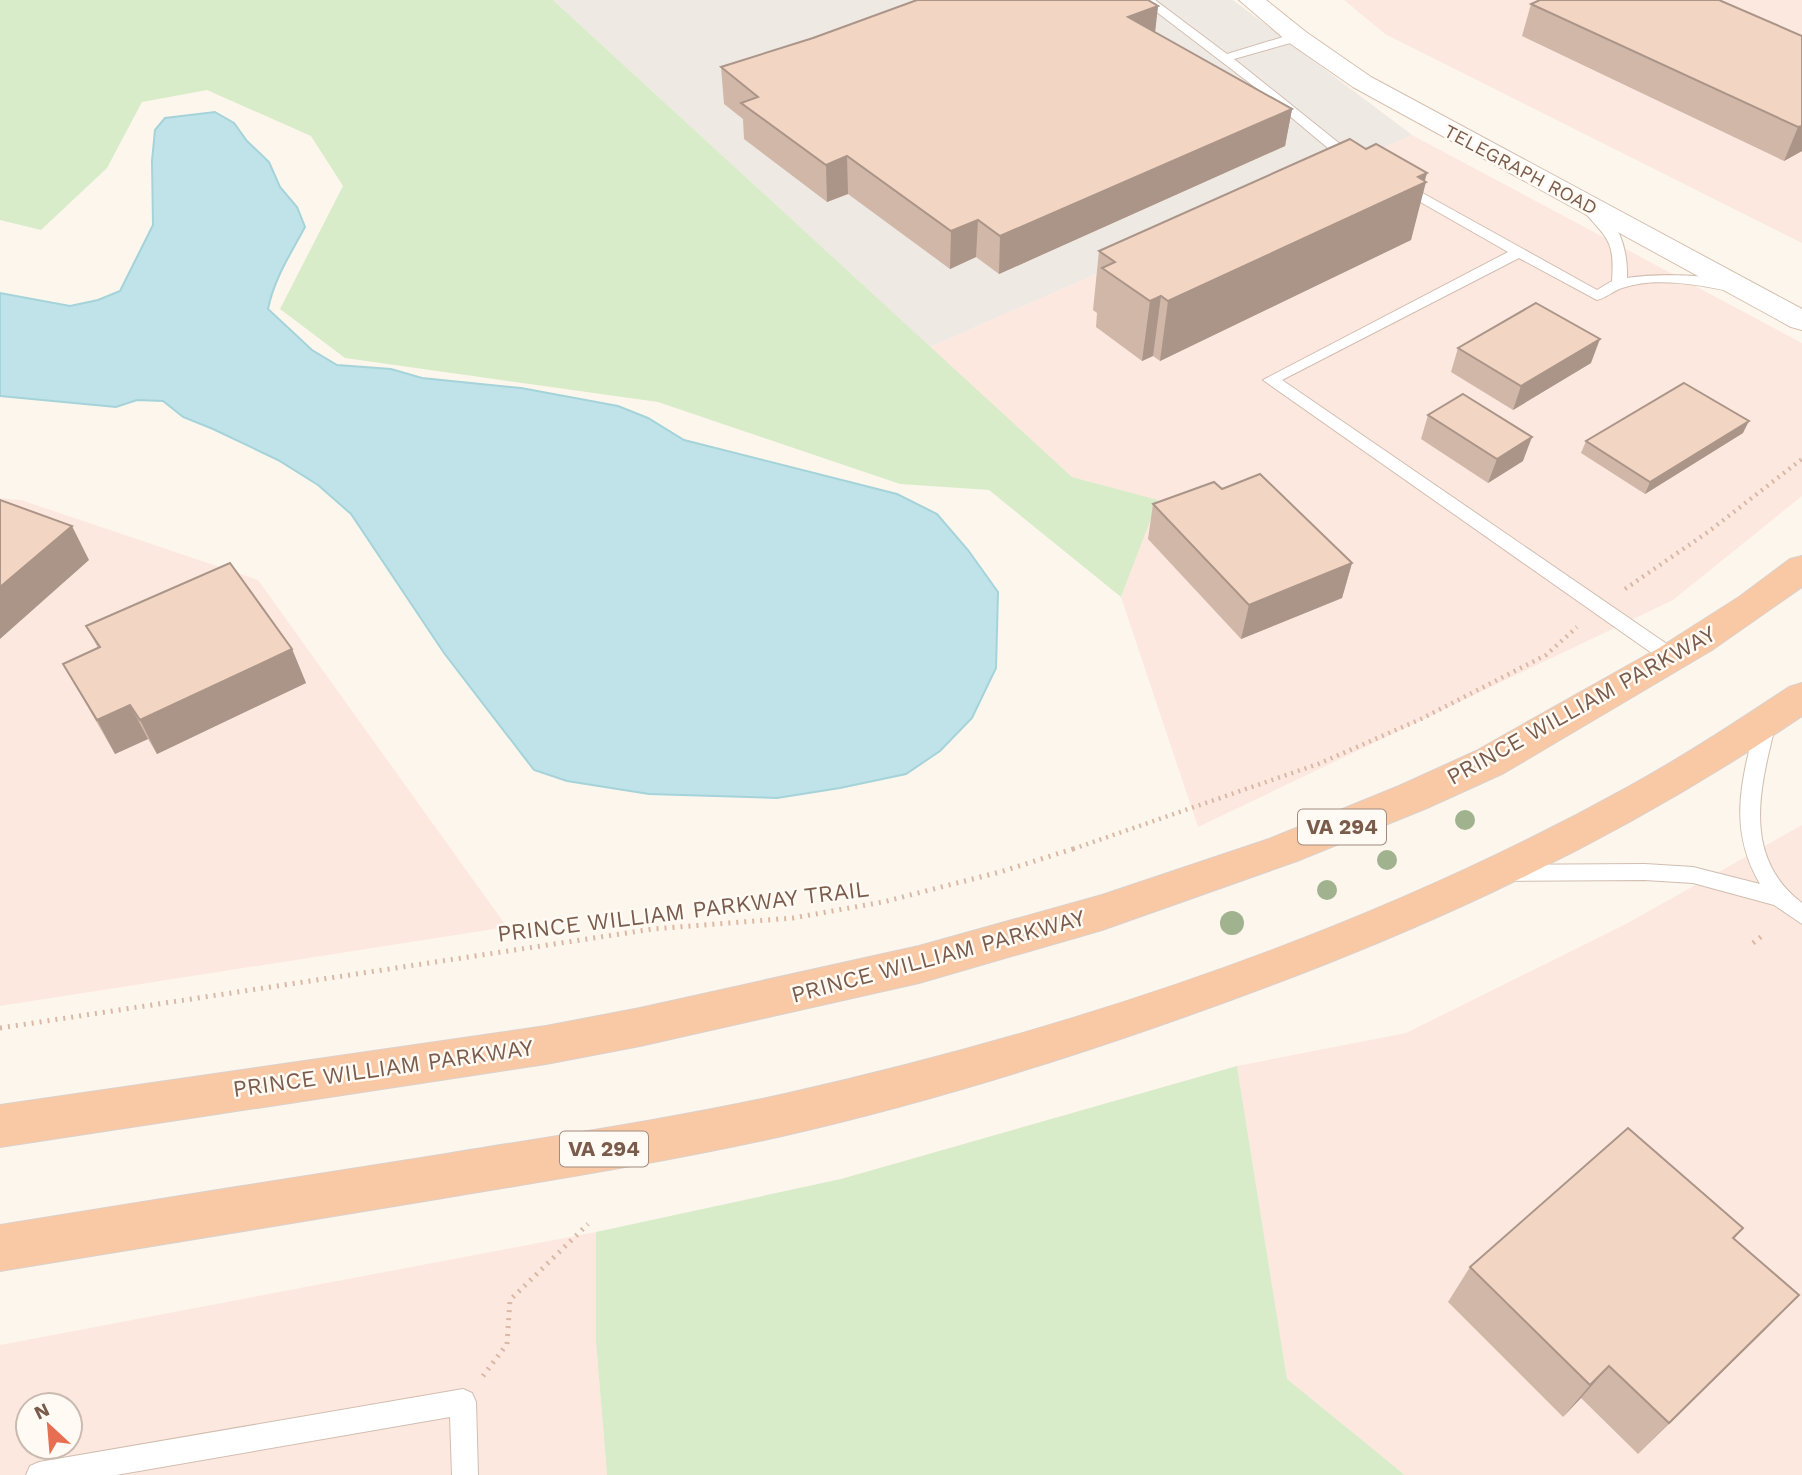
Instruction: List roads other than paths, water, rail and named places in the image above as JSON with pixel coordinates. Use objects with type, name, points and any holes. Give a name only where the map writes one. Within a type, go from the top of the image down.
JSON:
[{"type":"highway","name":"PRINCE WILLIAM PARKWAY","points":[[0,1126],[607,1034],[799,994],[989,947],[1194,883],[1350,824],[1490,762],[1673,658],[1767,597],[1802,568]]},
{"type":"highway","name":"VA 294","points":[[0,1248],[553,1158],[827,1105],[1040,1046],[1244,979],[1429,906],[1646,797],[1766,723],[1802,697]]},
{"type":"main road","name":"TELEGRAPH ROAD","points":[[1251,0],[1297,37],[1362,82],[1802,321]]},
{"type":"lane","points":[[1147,0],[1265,88],[1340,151],[1597,296],[1619,284],[1701,280],[1749,292]]},
{"type":"lane","points":[[1224,58],[1297,37]]},
{"type":"lane","points":[[1578,200],[1608,227],[1617,239],[1621,257],[1619,284]]},
{"type":"lane","points":[[1519,252],[1271,380],[1673,658]]},
{"type":"lane","points":[[1766,723],[1755,765],[1751,831],[1756,856],[1780,898],[1802,915]]},
{"type":"lane","points":[[1497,873],[1671,872],[1780,898]]},
{"type":"lane","points":[[40,1475],[463,1402],[465,1475]]},
{"type":"water","points":[[215,112],[234,123],[247,141],[269,162],[280,187],[297,207],[305,227],[279,277],[268,309],[312,350],[337,365],[391,369],[422,378],[521,388],[618,406],[648,418],[684,440],[897,494],[937,514],[968,550],[998,592],[996,668],[972,718],[940,751],[906,774],[777,798],[649,794],[567,781],[534,770],[444,653],[351,514],[318,485],[278,460],[183,417],[163,401],[137,400],[116,407],[0,396],[0,293],[70,306],[98,300],[120,291],[153,225],[152,161],[155,130],[165,118]]}]
